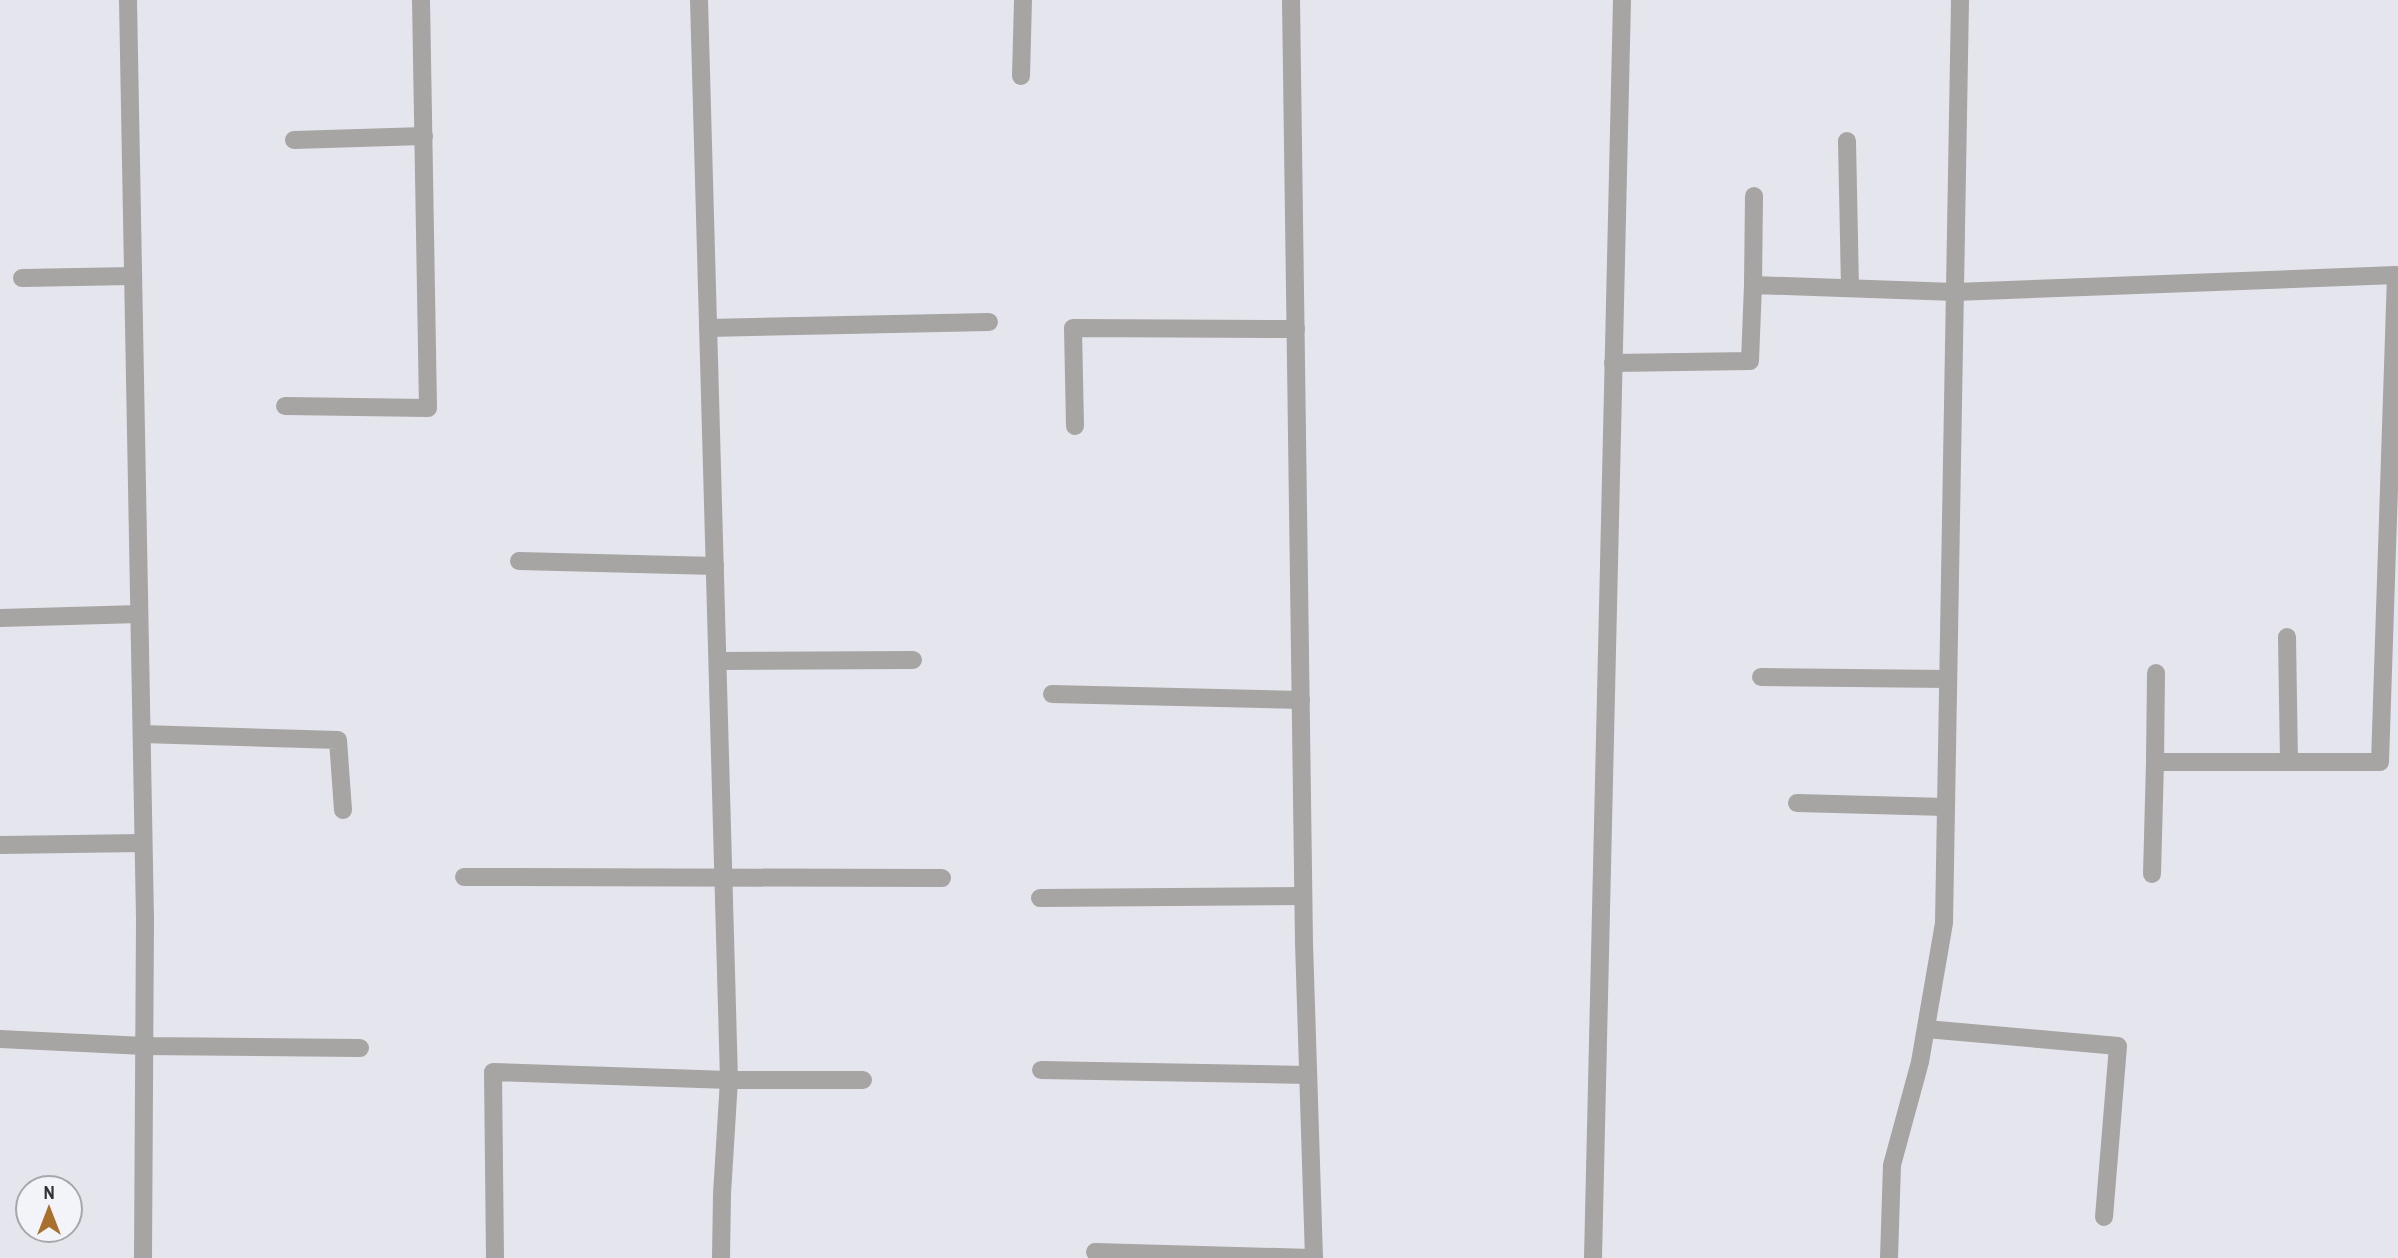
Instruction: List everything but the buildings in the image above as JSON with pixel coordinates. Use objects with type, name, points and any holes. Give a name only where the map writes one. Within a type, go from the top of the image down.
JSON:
[{"type":"street","points":[[128,0],[144,843],[143,1258]]},
{"type":"street","points":[[285,406],[428,408],[421,0]]},
{"type":"street","points":[[699,0],[729,1080],[721,1258]]},
{"type":"street","points":[[1021,76],[1023,0]]},
{"type":"street","points":[[1095,1252],[1312,1258],[1303,896],[1291,0]]},
{"type":"street","points":[[1593,1258],[1622,0]]},
{"type":"street","points":[[1889,1258],[1892,1165],[1920,1062],[1944,923],[1960,0]]},
{"type":"street","points":[[294,140],[424,136]]},
{"type":"street","points":[[1847,141],[1850,288]]},
{"type":"street","points":[[1614,363],[1750,361],[1754,196]]},
{"type":"street","points":[[1753,285],[1955,292],[2397,275],[2380,762],[2155,762]]},
{"type":"street","points":[[22,278],[133,276]]},
{"type":"street","points":[[708,328],[989,322]]},
{"type":"street","points":[[1075,426],[1073,328],[1296,330]]},
{"type":"street","points":[[519,561],[715,566]]},
{"type":"street","points":[[0,618],[139,614]]},
{"type":"street","points":[[2287,637],[2289,762]]},
{"type":"street","points":[[718,661],[913,660]]},
{"type":"street","points":[[2152,874],[2156,673]]},
{"type":"street","points":[[1761,677],[1948,679]]},
{"type":"street","points":[[1052,694],[1300,700]]},
{"type":"street","points":[[142,734],[338,740],[343,810]]},
{"type":"street","points":[[1797,803],[1946,807]]},
{"type":"street","points":[[0,845],[144,843]]},
{"type":"street","points":[[464,877],[942,878]]},
{"type":"street","points":[[1040,898],[1303,896]]},
{"type":"street","points":[[1926,1029],[2118,1046],[2104,1217]]},
{"type":"street","points":[[0,1039],[144,1046],[360,1048]]},
{"type":"street","points":[[1041,1070],[1308,1075]]},
{"type":"street","points":[[495,1258],[493,1072],[729,1080],[863,1080]]}]
